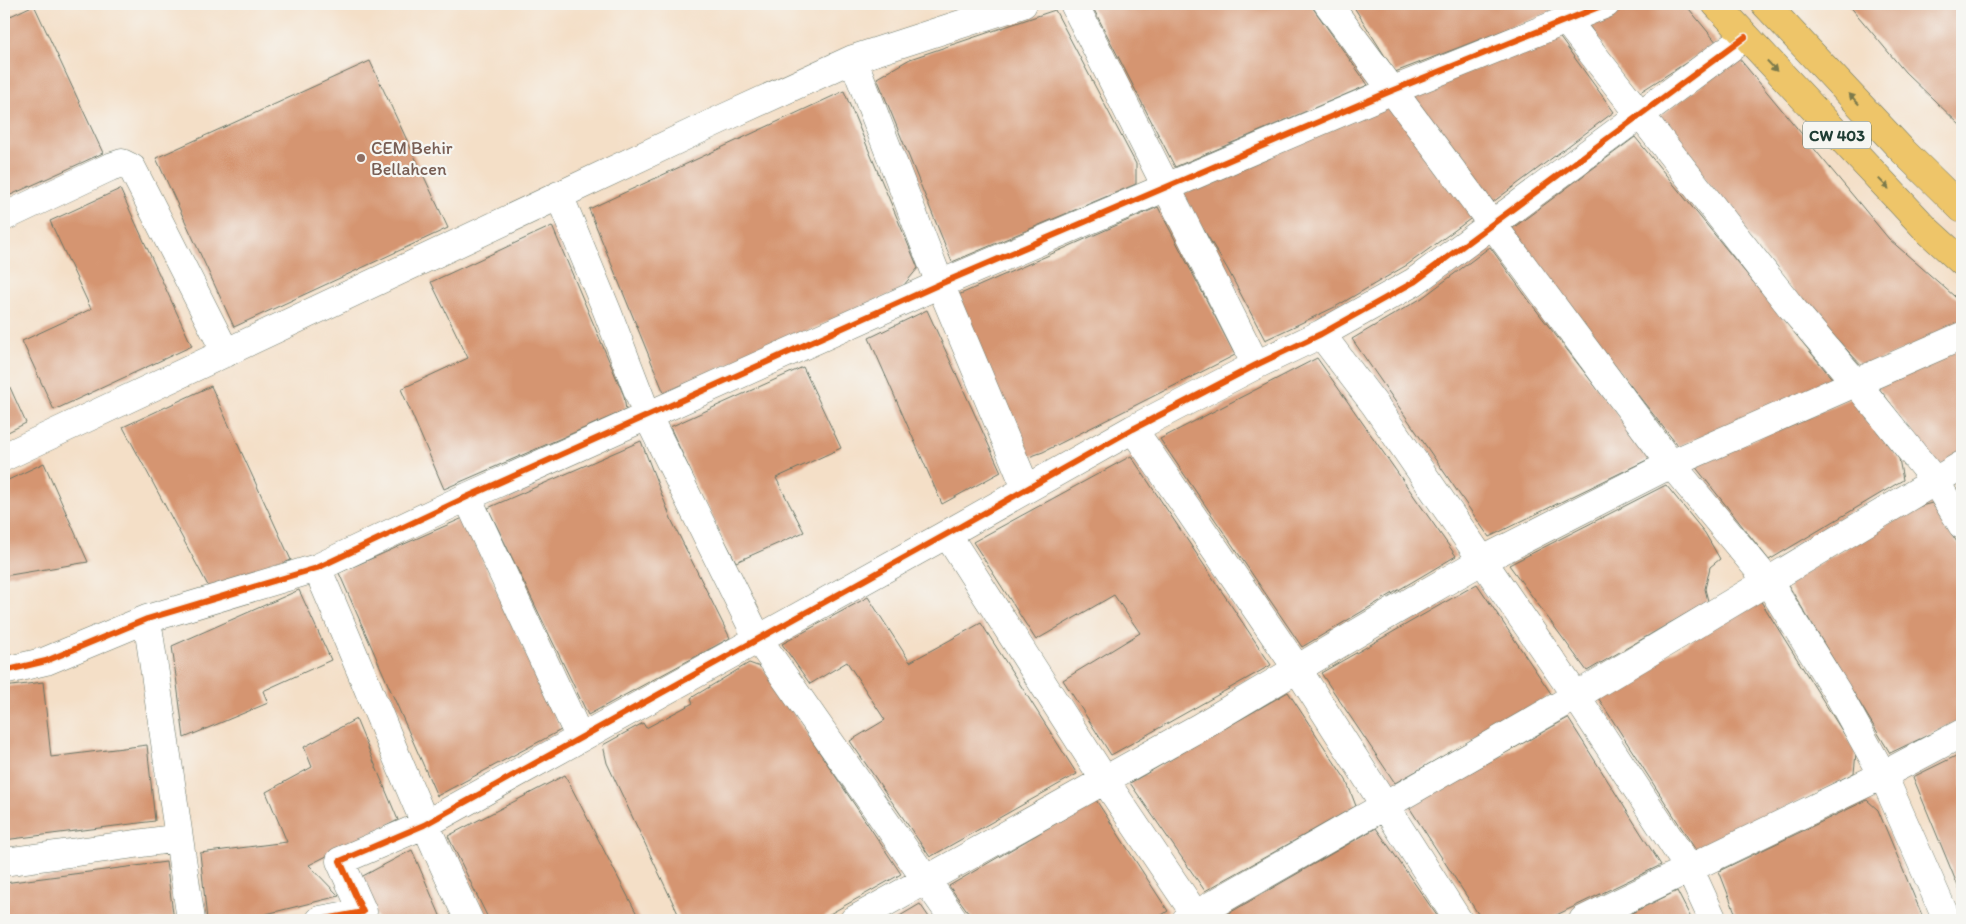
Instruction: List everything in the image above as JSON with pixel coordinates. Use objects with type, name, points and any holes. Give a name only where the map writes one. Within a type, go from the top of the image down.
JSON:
[{"type":"main road","name":"CW 403","points":[[1716,4],[1927,230],[1962,262]]},
{"type":"main road","name":"CW 403","points":[[1770,6],[1902,150],[1962,209]]},
{"type":"street","points":[[4,457],[559,195],[853,59],[965,12],[1023,4]]},
{"type":"street","points":[[1074,4],[1256,365]]},
{"type":"street","points":[[1328,4],[1671,464],[1767,580],[1837,692],[1883,775],[1947,920]]},
{"type":"street","points":[[4,671],[46,661],[147,620],[317,568],[467,497],[940,284],[1391,90],[1606,4]]},
{"type":"street","points":[[1566,20],[1791,307],[1857,384],[1934,481],[1962,525]]},
{"type":"street","points":[[320,920],[363,912],[340,862],[424,825],[1133,429],[1256,365],[1321,334],[1414,282],[1745,37]]},
{"type":"street","points":[[853,59],[940,284],[1026,488]]},
{"type":"street","points":[[4,216],[122,163],[132,168],[226,353]]},
{"type":"street","points":[[559,195],[607,311],[647,416],[758,639],[954,920]]},
{"type":"street","points":[[1321,334],[1375,405],[1576,696],[1690,870],[1713,920]]},
{"type":"street","points":[[854,920],[1198,728],[1483,560],[1671,464],[1857,384],[1962,336]]},
{"type":"street","points":[[1133,429],[1298,670],[1458,920]]},
{"type":"street","points":[[947,534],[1193,918],[1383,805],[1576,696],[1962,464]]},
{"type":"street","points":[[467,497],[580,738]]},
{"type":"street","points":[[317,568],[384,723],[424,825],[469,920]]},
{"type":"street","points":[[147,620],[191,920]]},
{"type":"street","points":[[1584,920],[1883,775],[1962,733]]},
{"type":"street","points":[[4,862],[179,838]]},
{"type":"building","points":[[1091,4],[1310,4],[1368,85],[1175,167]]},
{"type":"building","points":[[1352,4],[1572,4],[1395,72]]},
{"type":"building","points":[[1634,4],[1685,4],[1717,43],[1637,94],[1587,23]]},
{"type":"building","points":[[1848,4],[1962,4],[1962,127],[1905,72]]},
{"type":"building","points":[[34,5],[103,153],[4,198],[4,19]]},
{"type":"building","points":[[1055,10],[1136,164],[1136,184],[952,262],[877,78],[910,59]]},
{"type":"building","points":[[1558,35],[1614,112],[1493,202],[1411,95]]},
{"type":"building","points":[[1738,57],[1889,239],[1962,303],[1962,326],[1863,367],[1801,301],[1658,118]]},
{"type":"building","points":[[370,61],[448,228],[234,327],[156,158]]},
{"type":"building","points":[[844,91],[918,268],[899,291],[664,393],[589,209]]},
{"type":"building","points":[[1391,103],[1473,217],[1407,265],[1335,307],[1265,340],[1227,268],[1182,194]]},
{"type":"building","points":[[1635,137],[1834,381],[1678,446],[1509,231]]},
{"type":"building","points":[[120,189],[192,346],[54,410],[22,341],[91,309],[50,221]]},
{"type":"building","points":[[1158,207],[1235,355],[1043,452],[1026,458],[956,296]]},
{"type":"building","points":[[552,226],[624,396],[626,410],[444,489],[401,389],[468,358],[431,282]]},
{"type":"building","points":[[1490,247],[1533,306],[1651,458],[1489,537],[1352,339],[1422,298]]},
{"type":"building","points":[[927,310],[1001,472],[942,504],[869,338]]},
{"type":"building","points":[[1962,348],[1962,452],[1939,466],[1878,387]]},
{"type":"building","points":[[1317,358],[1456,556],[1302,647],[1160,439]]},
{"type":"building","points":[[803,367],[841,448],[776,478],[804,532],[736,562],[708,509],[670,427]]},
{"type":"building","points":[[4,374],[26,423],[4,434]]},
{"type":"building","points":[[211,386],[291,560],[213,595],[123,427]]},
{"type":"building","points":[[1851,398],[1899,459],[1903,480],[1769,560],[1694,465]]},
{"type":"building","points":[[641,441],[672,521],[730,638],[588,715],[488,508]]},
{"type":"building","points":[[1131,456],[1271,665],[1111,755],[1063,680],[1140,633],[1114,595],[1036,640],[973,542]]},
{"type":"building","points":[[44,463],[88,562],[4,576],[4,482]]},
{"type":"building","points":[[1962,481],[1962,498],[1954,486]]},
{"type":"building","points":[[1666,485],[1705,533],[1720,559],[1710,567],[1705,589],[1708,601],[1587,671],[1509,565]]},
{"type":"building","points":[[1932,503],[1962,550],[1962,719],[1890,753],[1787,583],[1914,508]]},
{"type":"building","points":[[463,518],[561,730],[437,796],[339,573]]},
{"type":"building","points":[[1477,584],[1552,695],[1395,783],[1321,673]]},
{"type":"building","points":[[299,590],[331,660],[263,691],[268,703],[184,738],[172,646]]},
{"type":"building","points":[[868,597],[910,662],[981,623],[1077,774],[930,857],[850,741],[885,720],[847,662],[810,684],[782,644]]},
{"type":"building","points":[[1760,600],[1856,753],[1854,773],[1697,852],[1597,696]]},
{"type":"building","points":[[749,663],[763,668],[901,874],[819,920],[681,920],[607,763],[603,745],[643,723],[646,728],[693,703],[691,698]]},
{"type":"building","points":[[43,682],[51,757],[147,745],[155,821],[4,840],[4,687]]},
{"type":"building","points":[[1288,692],[1346,780],[1356,806],[1205,891],[1130,783]]},
{"type":"building","points":[[1568,718],[1661,865],[1546,920],[1482,920],[1409,807]]},
{"type":"building","points":[[356,719],[398,820],[309,865],[339,896],[242,920],[207,920],[200,853],[287,842],[266,792],[312,767],[304,747]]},
{"type":"building","points":[[1962,753],[1962,896],[1913,777]]},
{"type":"building","points":[[565,775],[640,920],[489,920],[448,836]]},
{"type":"building","points":[[1096,800],[1168,911],[1154,920],[974,920],[949,886]]},
{"type":"building","points":[[1867,800],[1878,810],[1924,920],[1738,920],[1719,871]]},
{"type":"building","points":[[1376,828],[1440,920],[1227,920],[1224,916]]},
{"type":"building","points":[[412,850],[442,920],[378,920],[361,877]]},
{"type":"building","points":[[166,862],[174,920],[4,920],[4,883]]},
{"type":"building","points":[[1677,891],[1692,920],[1617,920]]},
{"type":"building","points":[[920,904],[931,920],[893,920]]},
{"type":"cycle path","points":[[4,671],[46,661],[147,619],[317,568],[467,497],[940,284],[1391,91],[1606,4]]},
{"type":"cycle path","points":[[320,920],[363,912],[340,861],[424,825],[1133,429],[1256,365],[1321,334],[1414,282],[1745,37]]},
{"type":"place","name":"CEM Behir Bellahcen","points":[[361,158]]}]
